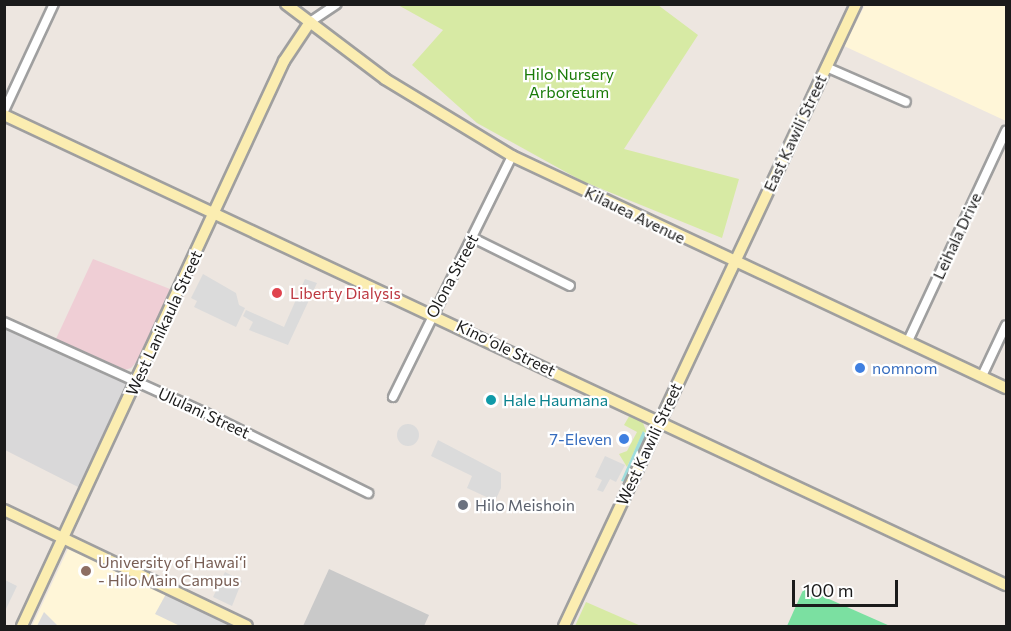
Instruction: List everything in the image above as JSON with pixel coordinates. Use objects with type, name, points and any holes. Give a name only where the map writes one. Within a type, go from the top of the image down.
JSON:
[{"type":"street","points":[[4,111],[54,4]]},
{"type":"street","name":"Kilauea Avenue","points":[[286,4],[385,79],[512,156],[1006,388]]},
{"type":"street","points":[[310,22],[337,4]]},
{"type":"street","name":"East Kawili Street","points":[[734,262],[856,4]]},
{"type":"street","name":"West Lanikaula Street","points":[[22,627],[138,382],[284,61],[310,22]]},
{"type":"street","points":[[826,67],[906,102]]},
{"type":"street","name":"Kinoʻole Street","points":[[4,115],[432,313],[1006,585]]},
{"type":"street","name":"Leihala Drive","points":[[908,341],[1006,131]]},
{"type":"street","name":"Olona Street","points":[[393,397],[432,313],[473,238],[512,156]]},
{"type":"street","points":[[473,238],[570,286]]},
{"type":"street","name":"West Kawili Street","points":[[564,627],[734,262]]},
{"type":"street","name":"Ululani Street","points":[[4,322],[138,382],[368,493]]},
{"type":"street","points":[[982,376],[1006,325]]},
{"type":"street","points":[[4,510],[247,627]]},
{"type":"shaded area","points":[[865,5],[1006,5],[1006,121],[844,46]]},
{"type":"shaded area","points":[[93,259],[170,289],[140,358],[131,368],[121,371],[55,341]]},
{"type":"shaded area","points":[[203,274],[236,293],[239,305],[245,308],[236,327],[194,307],[197,301],[191,298]]},
{"type":"shaded area","points":[[305,279],[317,283],[288,345],[249,330],[253,322],[243,316],[246,310],[284,327]]},
{"type":"shaded area","points":[[4,325],[128,382],[80,488],[5,450]]},
{"type":"shaded area","points":[[408,424],[416,427],[419,435],[416,443],[408,446],[400,443],[397,435],[400,427]]},
{"type":"shaded area","points":[[438,440],[501,473],[501,488],[495,501],[467,488],[472,476],[431,456]]},
{"type":"shaded area","points":[[605,456],[625,465],[616,482],[610,479],[603,492],[597,490],[602,480],[595,477]]},
{"type":"shaded area","name":"University of Hawaiʻi - Hilo Main Campus","points":[[68,549],[235,626],[32,626]]},
{"type":"shaded area","points":[[329,569],[429,615],[424,626],[303,626]]},
{"type":"shaded area","points":[[225,572],[242,581],[232,606],[213,597]]},
{"type":"shaded area","points":[[5,580],[17,586],[5,611]]},
{"type":"shaded area","points":[[166,594],[231,626],[180,626],[155,614]]},
{"type":"shaded area","points":[[44,612],[58,626],[37,626]]},
{"type":"green space","name":"Hilo Nursery Arboretum","points":[[398,5],[658,5],[698,35],[624,149],[739,179],[722,238],[582,181],[477,123],[412,65],[443,30]]},
{"type":"green space","points":[[631,413],[641,418],[647,433],[643,432],[627,467],[619,454],[627,451],[637,432],[624,425]]},
{"type":"green space","points":[[804,588],[890,626],[787,626]]},
{"type":"green space","points":[[586,602],[641,626],[575,626]]},
{"type":"water","points":[[643,431],[647,436],[625,482],[621,481]]},
{"type":"place","name":"Liberty Dialysis","points":[[277,293]]},
{"type":"place","name":"nomnom","points":[[860,368]]},
{"type":"place","name":"Hale Haumana","points":[[491,400]]},
{"type":"place","name":"7-Eleven","points":[[624,439]]},
{"type":"place","name":"Hilo Meishoin","points":[[463,505]]},
{"type":"place","name":"University of Hawaiʻi - Hilo Main Campus","points":[[86,571]]}]
